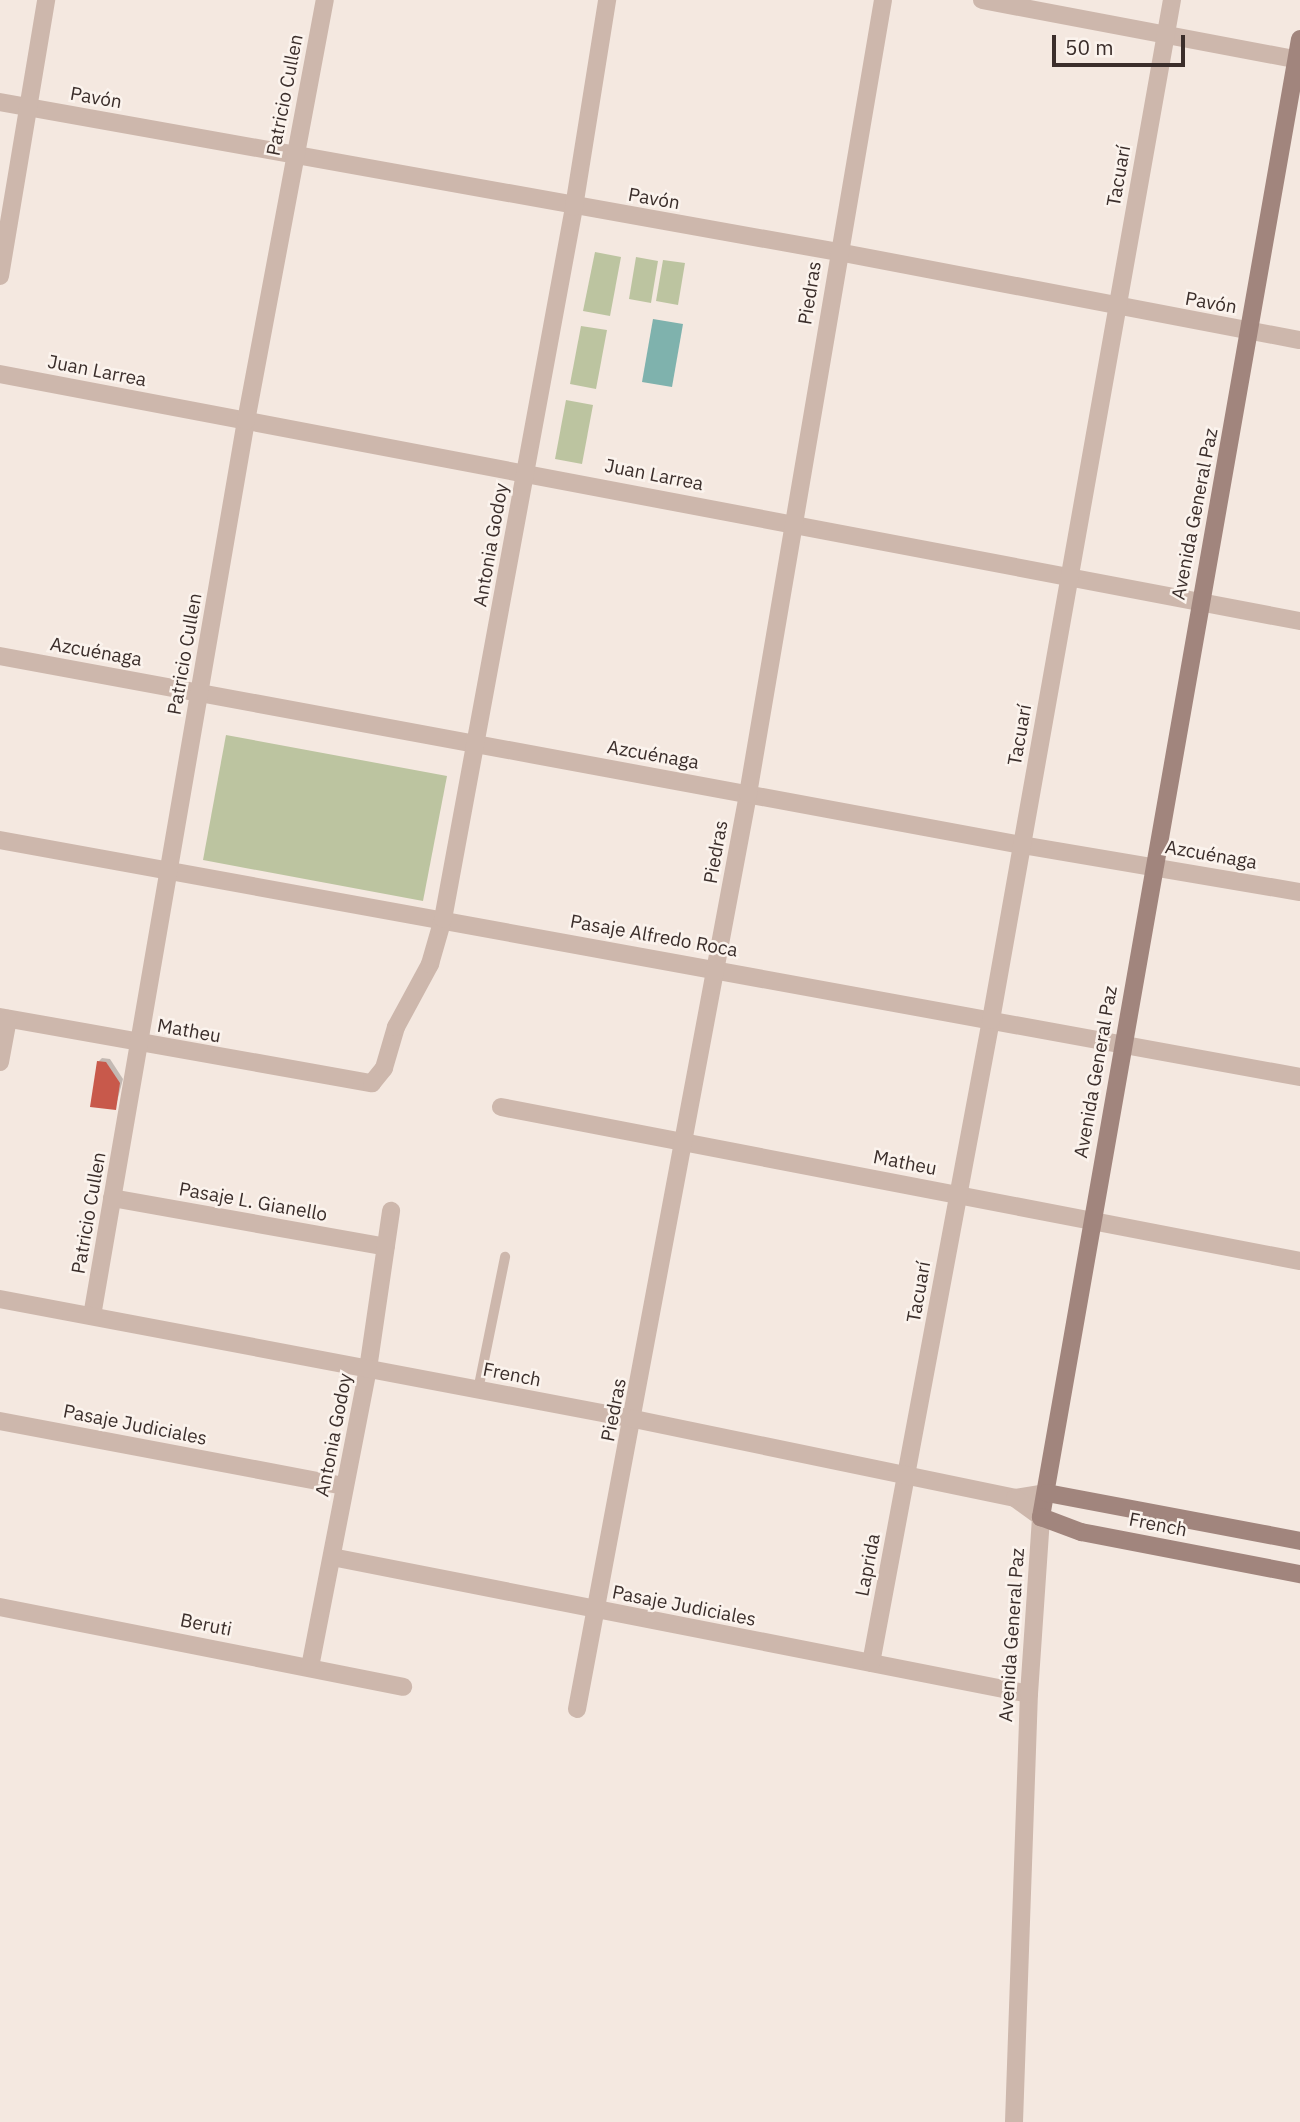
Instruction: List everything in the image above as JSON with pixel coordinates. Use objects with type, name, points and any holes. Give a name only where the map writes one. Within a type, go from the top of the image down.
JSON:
[{"type":"main road","name":"Avenida General Paz","points":[[1041,1517],[1300,39]]},
{"type":"main road","name":"French","points":[[1047,1493],[1300,1541]]},
{"type":"main road","name":"French","points":[[1041,1517],[1081,1532],[1300,1574]]},
{"type":"street","points":[[0,276],[46,0]]},
{"type":"street","name":"Patricio Cullen","points":[[92,1316],[246,421],[325,0]]},
{"type":"street","name":"Antonia Godoy","points":[[372,1083],[384,1068],[396,1027],[430,964],[443,919],[574,207],[607,0]]},
{"type":"street","name":"Piedras","points":[[578,1709],[748,794],[838,251],[883,0]]},
{"type":"street","points":[[982,0],[1298,60]]},
{"type":"street","name":"Tacuarí","points":[[906,1476],[992,1020],[1172,0]]},
{"type":"street","name":"Pavón","points":[[0,102],[574,207],[838,251],[1300,340]]},
{"type":"street","name":"Juan Larrea","points":[[0,374],[1300,621]]},
{"type":"street","name":"Azcuénaga","points":[[0,656],[1022,845],[1300,892]]},
{"type":"street","name":"Pasaje Alfredo Roca","points":[[0,840],[1300,1077]]},
{"type":"street","points":[[0,1062],[4,1018]]},
{"type":"street","name":"Matheu","points":[[4,1018],[372,1083]]},
{"type":"street","name":"Matheu","points":[[501,1107],[1300,1261]]},
{"type":"street","name":"Pasaje L. Gianello","points":[[112,1198],[386,1247]]},
{"type":"street","name":"Antonia Godoy","points":[[310,1667],[368,1369],[391,1211]]},
{"type":"street","name":"French","points":[[0,1299],[634,1419],[1015,1498],[1047,1493]]},
{"type":"street","name":"Pasaje Judiciales","points":[[0,1421],[344,1486]]},
{"type":"street","name":"Laprida","points":[[871,1663],[906,1476]]},
{"type":"street","name":"French","points":[[1015,1498],[1041,1517]]},
{"type":"street","name":"Avenida General Paz","points":[[1014,2122],[1029,1694],[1041,1517]]},
{"type":"street","name":"Pasaje Judiciales","points":[[332,1557],[1029,1694]]},
{"type":"street","name":"Beruti","points":[[0,1607],[404,1687]]},
{"type":"lane","points":[[478,1390],[505,1256]]},
{"type":"green space","points":[[595,252],[621,257],[610,316],[583,311]]},
{"type":"green space","points":[[636,257],[658,261],[651,303],[629,299]]},
{"type":"green space","points":[[663,260],[685,263],[678,305],[656,301]]},
{"type":"green space","points":[[581,326],[607,330],[596,389],[570,384]]},
{"type":"green space","points":[[566,400],[593,405],[582,464],[555,459]]},
{"type":"green space","points":[[226,735],[447,776],[423,901],[203,860]]},
{"type":"water","points":[[653,319],[683,324],[672,387],[642,382]]},
{"type":"building","points":[[97,1061],[106,1062],[120,1083],[116,1110],[90,1107]]}]
